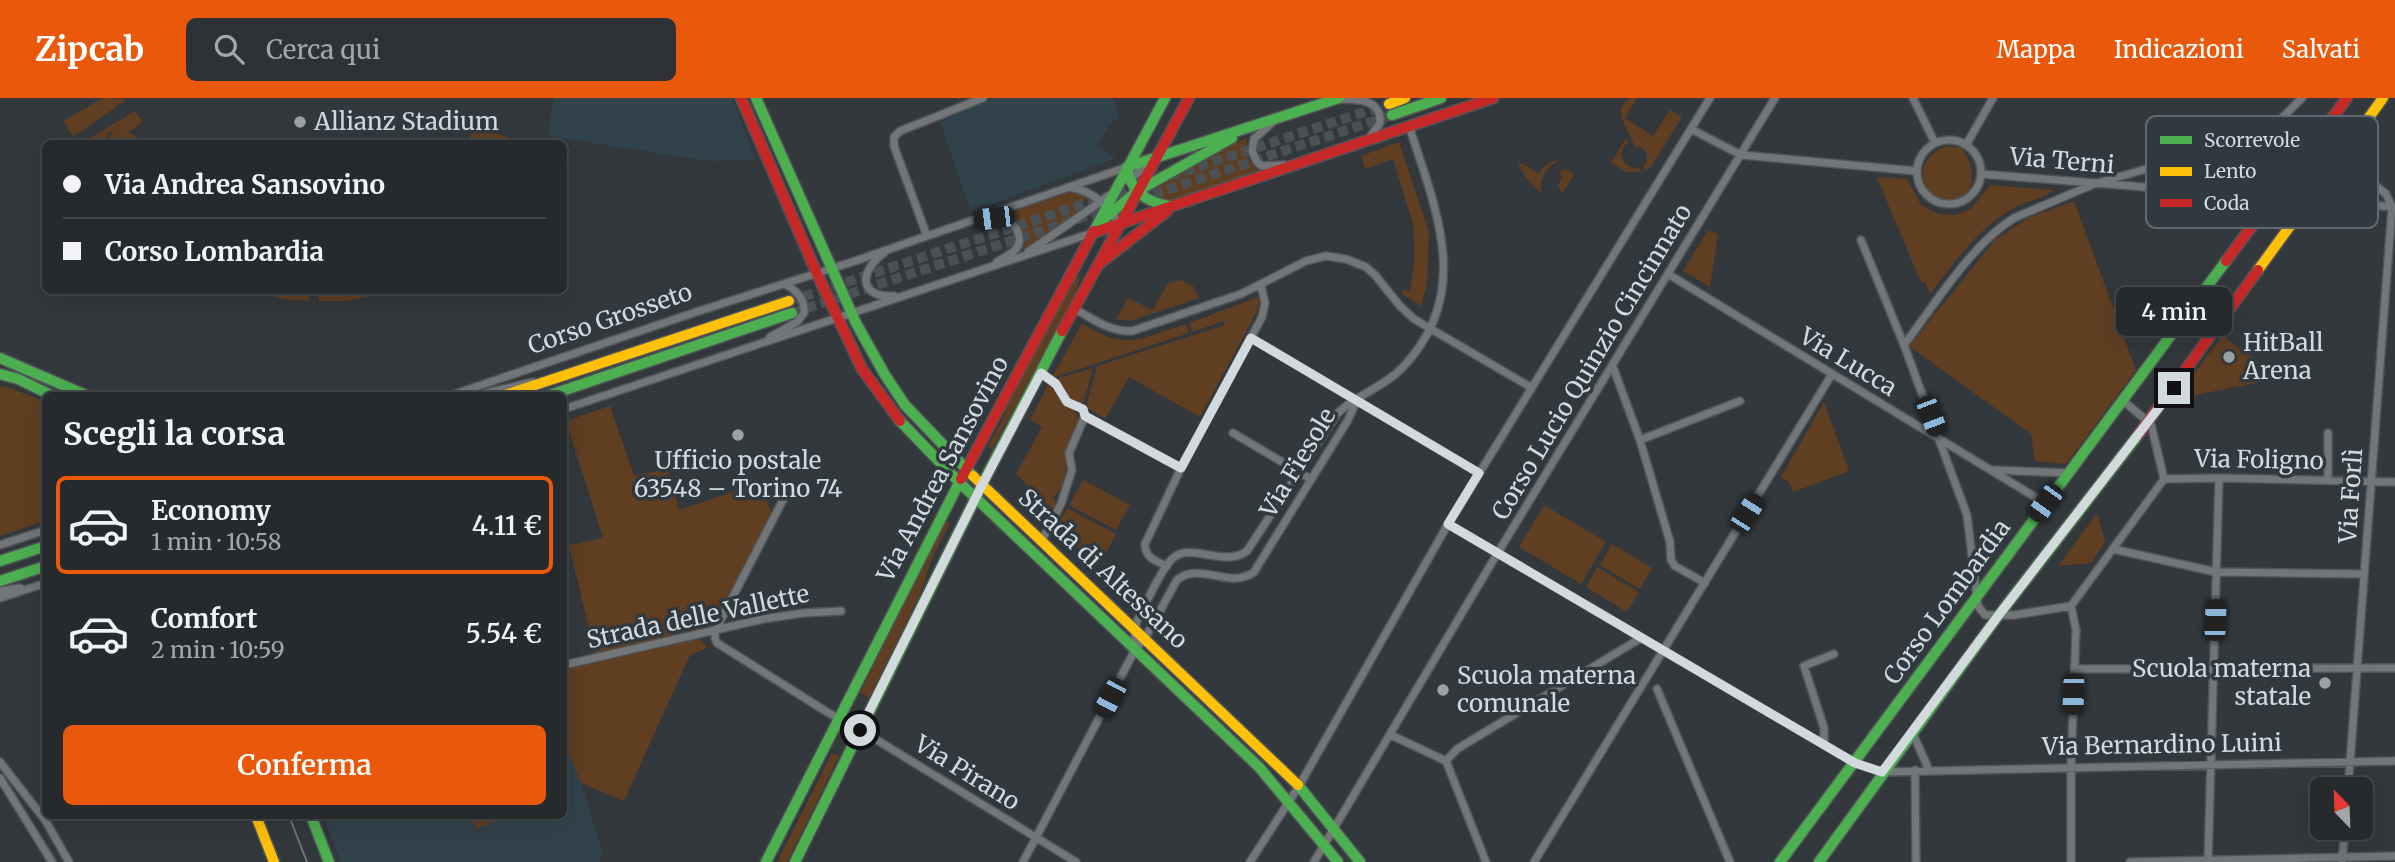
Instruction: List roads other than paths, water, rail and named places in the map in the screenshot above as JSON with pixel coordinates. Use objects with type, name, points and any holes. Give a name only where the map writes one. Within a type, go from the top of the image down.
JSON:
[{"type":"street","name":"Strada di Altessano","points":[[741,98],[855,356],[875,389],[905,428],[1253,761],[1338,862]]},
{"type":"street","name":"Strada di Altessano","points":[[756,98],[852,313],[881,368],[921,424],[1299,786],[1360,862]]},
{"type":"street","points":[[927,236],[894,146],[894,137],[900,131],[983,98]]},
{"type":"street","name":"Via Andrea Sansovino","points":[[765,862],[959,482],[1165,98]]},
{"type":"street","name":"Via Andrea Sansovino","points":[[795,862],[982,485],[1136,192],[1189,98]]},
{"type":"street","points":[[1389,104],[1405,98]]},
{"type":"street","points":[[1392,115],[1441,98]]},
{"type":"street","name":"Corso Grosseto","points":[[567,408],[1493,98]]},
{"type":"street","name":"Corso Lucio Quinzio Cincinnato","points":[[1250,862],[1299,786],[1448,524],[1710,98]]},
{"type":"street","name":"Corso Lucio Quinzio Cincinnato","points":[[1314,862],[1497,554],[1775,98]]},
{"type":"street","points":[[1913,98],[1935,143]]},
{"type":"street","points":[[1966,145],[1993,98]]},
{"type":"street","points":[[2284,116],[2302,98]]},
{"type":"street","name":"Corso Lombardia","points":[[2334,116],[2347,98]]},
{"type":"street","name":"Corso Lombardia","points":[[2370,116],[2383,98]]},
{"type":"street","name":"Corso Grosseto","points":[[461,392],[1337,99],[1366,99],[1376,105],[1380,112],[1380,123],[1367,140]]},
{"type":"street","name":"Corso Grosseto","points":[[1278,117],[1254,139],[1251,147],[1254,157],[1258,164],[1265,167],[1300,163]]},
{"type":"street","points":[[1106,207],[1254,126]]},
{"type":"street","points":[[1357,399],[1378,388],[1398,372],[1414,354],[1438,314],[1442,296],[1442,240],[1435,205],[1409,126]]},
{"type":"street","points":[[1691,129],[1741,155],[1916,171]]},
{"type":"street","points":[[1950,140],[1966,145],[1977,157],[1981,174],[1974,192],[1957,203],[1937,203],[1922,190],[1916,171],[1920,158],[1935,143],[1950,140]]},
{"type":"street","name":"Corso Grosseto","points":[[1114,192],[1156,158]]},
{"type":"street","points":[[1127,167],[1129,180],[1136,192],[1155,203],[1173,206]]},
{"type":"street","points":[[1904,345],[1975,251],[2003,225],[2094,184],[2146,169]]},
{"type":"street","name":"Via Terni","points":[[1981,174],[2146,188]]},
{"type":"street","points":[[1068,187],[1089,192],[1106,207],[1119,224]]},
{"type":"street","points":[[2378,188],[2386,194],[2393,207]]},
{"type":"street","points":[[1096,267],[1173,206]]},
{"type":"street","name":"Corso Grosseto","points":[[1018,258],[1106,207]]},
{"type":"street","name":"Via Forlì","points":[[2349,777],[2393,207]]},
{"type":"street","name":"Corso Grosseto","points":[[974,220],[1007,220],[1019,234],[1019,243],[1015,250],[987,267]]},
{"type":"street","name":"Corso Lombardia","points":[[1780,862],[2250,228]]},
{"type":"street","name":"Corso Lombardia","points":[[1819,862],[1882,772],[1913,734],[1998,616],[2149,421],[2290,228]]},
{"type":"street","points":[[1861,240],[1904,345],[1967,515],[1976,599],[1980,612],[1998,616],[2071,606],[2164,479],[2149,421],[2122,400]]},
{"type":"street","name":"Corso Grosseto","points":[[890,248],[870,265],[866,283],[869,290],[877,295],[905,295]]},
{"type":"street","points":[[1075,309],[1109,328],[1132,331],[1234,296],[1308,260],[1326,256],[1342,258],[1357,262],[1372,272],[1407,313],[1532,388]]},
{"type":"street","name":"Via Lucca","points":[[1668,274],[2045,503]]},
{"type":"street","name":"Corso Grosseto","points":[[758,345],[803,317],[802,299],[785,284]]},
{"type":"street","points":[[1135,650],[1135,628],[1167,566],[1150,558],[1145,544],[1181,468],[1251,338],[1265,306],[1261,285]]},
{"type":"street","name":"Corso Grosseto","points":[[514,392],[789,301]]},
{"type":"street","points":[[559,392],[792,313]]},
{"type":"street","points":[[1251,338],[1479,473]]},
{"type":"street","points":[[0,359],[78,392]]},
{"type":"street","points":[[1613,367],[1640,440],[1670,542],[1671,560],[1675,566],[1705,583]]},
{"type":"street","points":[[1041,373],[1056,384],[1067,402],[1083,409],[1085,416],[1069,453],[1072,470],[1061,504],[1042,540]]},
{"type":"street","points":[[0,374],[45,392]]},
{"type":"street","points":[[1534,862],[1832,374]]},
{"type":"street","name":"Corso Grosseto","points":[[489,392],[548,380]]},
{"type":"street","name":"Via Fiesole","points":[[1167,566],[1171,559],[1183,553],[1230,558],[1245,553],[1337,414],[1357,399]]},
{"type":"street","name":"Via Fiesole","points":[[1145,638],[1181,576],[1193,573],[1239,579],[1254,572],[1348,420],[1357,399]]},
{"type":"street","points":[[1640,440],[1741,401]]},
{"type":"street","points":[[1085,416],[1181,468]]},
{"type":"street","points":[[1233,433],[1311,479]]},
{"type":"street","points":[[2328,433],[2328,480]]},
{"type":"street","points":[[1993,470],[2068,474]]},
{"type":"street","points":[[2208,862],[2219,478]]},
{"type":"street","name":"Via Foligno","points":[[2164,479],[2395,482]]},
{"type":"street","points":[[715,631],[783,500]]},
{"type":"street","name":"Via Bernardino Luini","points":[[1448,524],[1855,763],[1882,772],[2395,761]]},
{"type":"street","points":[[0,545],[42,531]]},
{"type":"street","points":[[0,561],[42,547]]},
{"type":"street","points":[[2113,549],[2216,572],[2364,575]]},
{"type":"street","points":[[0,580],[42,567]]},
{"type":"street","points":[[0,598],[42,584]]},
{"type":"street","points":[[0,590],[32,587]]},
{"type":"street","points":[[2071,606],[2076,630],[2071,862]]},
{"type":"street","name":"Strada delle Vallette","points":[[567,664],[785,615],[841,611]]},
{"type":"street","name":"Via Pirano","points":[[715,631],[719,644],[1076,862]]},
{"type":"street","points":[[1023,862],[1135,650],[1145,638]]},
{"type":"street","points":[[1446,761],[1457,749],[1641,638]]},
{"type":"street","points":[[1824,745],[1824,728],[1804,666],[1834,654]]},
{"type":"street","points":[[2074,669],[2395,668]]},
{"type":"street","points":[[1657,689],[1730,862]]},
{"type":"street","points":[[1913,734],[1929,769]]},
{"type":"street","points":[[1391,735],[1446,761],[1486,862]]},
{"type":"street","points":[[0,762],[42,816]]},
{"type":"street","points":[[1915,770],[1916,862]]},
{"type":"street","points":[[0,778],[51,862]]},
{"type":"street","points":[[8,791],[17,786]]},
{"type":"street","points":[[44,819],[69,862]]},
{"type":"street","points":[[257,819],[274,862]]},
{"type":"street","points":[[312,819],[329,862]]},
{"type":"street","points":[[2342,859],[2344,840]]},
{"type":"street","points":[[2130,862],[2395,856]]},
{"type":"tunnel","points":[[1170,176],[1389,104]]},
{"type":"tunnel","points":[[1139,199],[1392,115]]},
{"type":"tunnel","points":[[789,301],[1139,186]]},
{"type":"tunnel","points":[[792,313],[1111,208]]},
{"type":"tram line","points":[[290,819],[307,862]]},
{"type":"place","name":"Allianz Stadium","points":[[300,122]]},
{"type":"place","name":"HitBall Arena","points":[[2229,357]]},
{"type":"place","name":"Ufficio postale 63548 – Torino 74","points":[[738,435]]},
{"type":"place","name":"Scuola materna statale","points":[[2325,683]]},
{"type":"place","name":"Scuola materna comunale","points":[[1443,690]]}]
